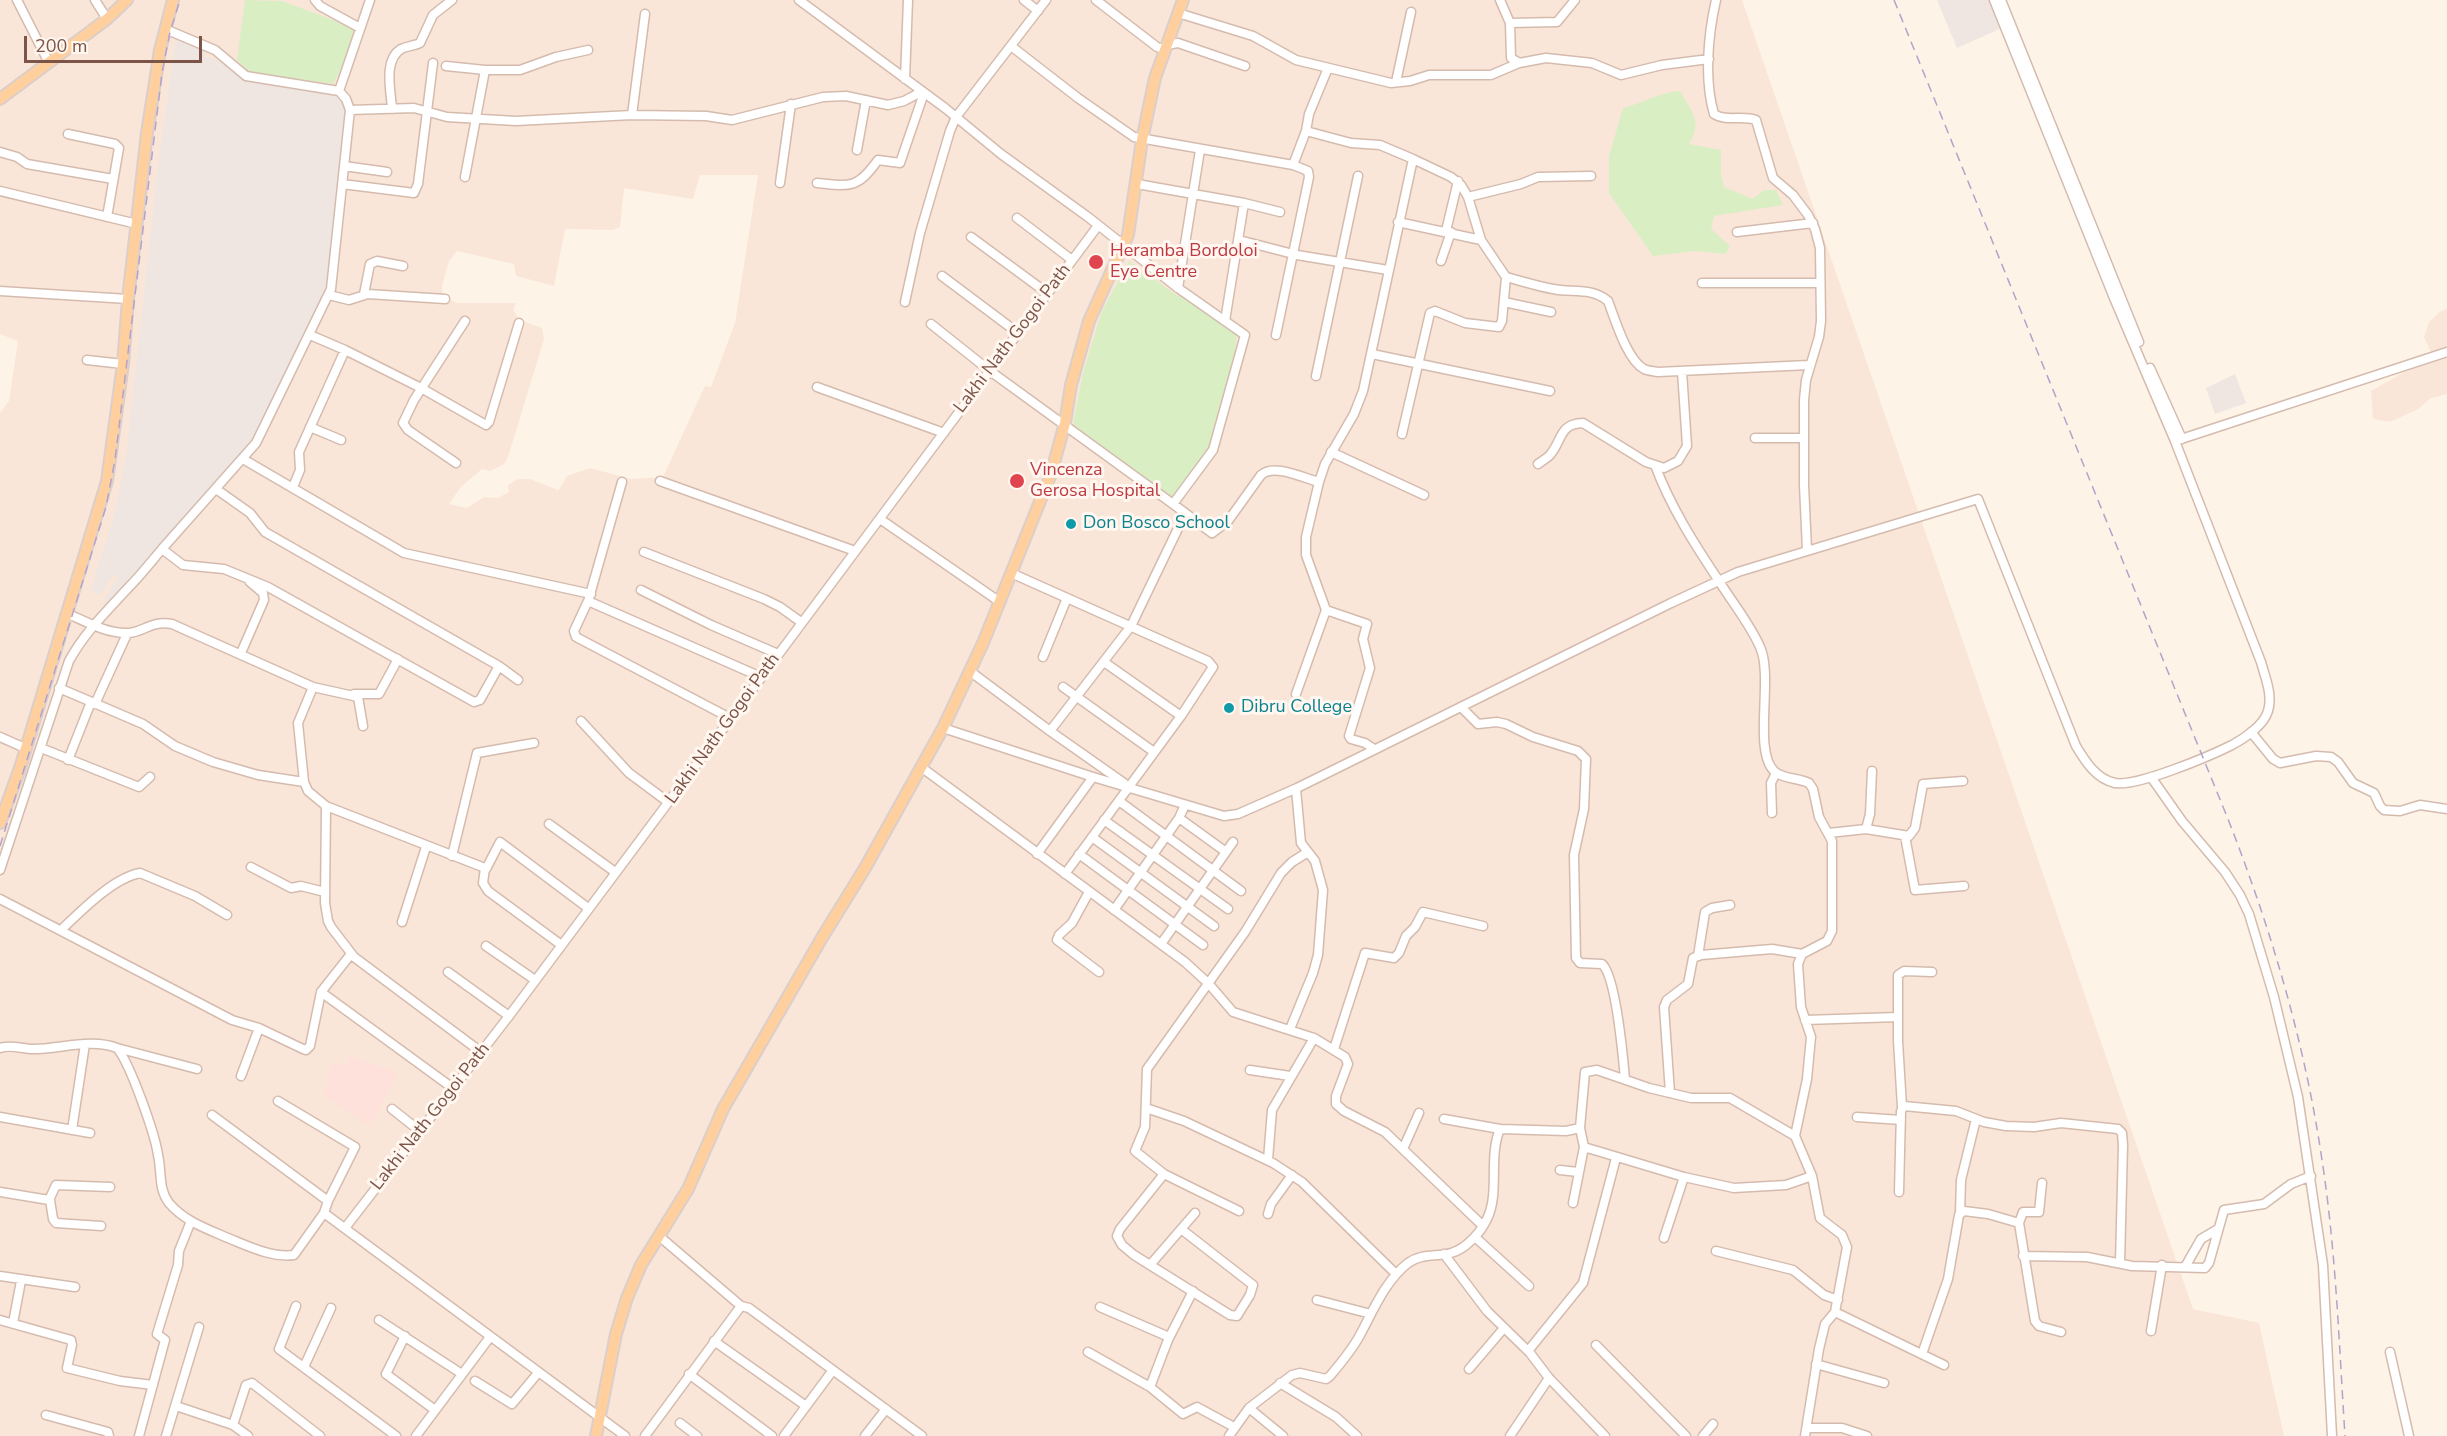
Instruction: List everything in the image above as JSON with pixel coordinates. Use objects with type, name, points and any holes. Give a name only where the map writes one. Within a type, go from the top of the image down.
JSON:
[{"type":"main road","points":[[0,99],[107,19],[127,0]]},
{"type":"main road","points":[[0,823],[107,481],[123,364],[147,133],[165,29],[173,0]]},
{"type":"main road","points":[[596,1436],[614,1345],[627,1298],[641,1265],[694,1178],[723,1109],[865,868],[943,728],[971,672],[1000,602],[1051,474],[1065,423],[1071,385],[1089,321],[1124,246],[1131,223],[1142,140],[1155,78],[1183,0]]},
{"type":"street","points":[[18,0],[49,63]]},
{"type":"street","points":[[95,0],[107,19]]},
{"type":"street","points":[[315,0],[320,6],[360,28]]},
{"type":"street","points":[[339,91],[370,0]]},
{"type":"street","points":[[392,109],[390,76],[392,59],[399,50],[420,43],[436,11],[452,0]]},
{"type":"street","points":[[799,0],[956,117],[1001,154],[1178,288],[1245,335],[1217,439],[1208,458],[1173,504]]},
{"type":"street","points":[[905,79],[908,0]]},
{"type":"street","points":[[1024,0],[1038,11]]},
{"type":"street","points":[[905,302],[920,233],[946,141],[956,117],[1046,0]]},
{"type":"street","points":[[1096,0],[1157,47],[1178,43],[1245,66]]},
{"type":"street","points":[[1500,0],[1510,23],[1511,58],[1519,63]]},
{"type":"street","points":[[1510,23],[1557,22],[1575,0]]},
{"type":"street","points":[[1716,0],[1709,59],[1714,114],[1721,118],[1756,120],[1773,178],[1793,195],[1813,224],[1820,248],[1820,329],[1809,365],[1805,391],[1807,550]]},
{"type":"street","points":[[943,728],[1185,805],[1224,816],[1238,814],[1296,789],[1738,572],[1978,499],[2076,746],[2087,763],[2101,777],[2114,783],[2130,783],[2233,745],[2251,732],[2265,717],[2268,710],[2268,684],[2178,440],[1994,0]]},
{"type":"street","points":[[2001,0],[2104,266]]},
{"type":"street","points":[[1396,82],[1411,12]]},
{"type":"street","points":[[1178,13],[1253,36],[1296,60],[1396,82],[1410,81],[1429,75],[1491,75],[1519,63],[1546,58],[1592,63],[1621,75],[1662,64],[1709,59]]},
{"type":"street","points":[[632,116],[645,14]]},
{"type":"street","points":[[0,870],[59,688],[69,661],[81,639],[256,443],[310,335],[334,279],[350,110],[346,99],[339,91],[246,76],[215,50],[165,29]]},
{"type":"street","points":[[1011,46],[1126,133],[1142,140],[1293,165],[1308,171],[1309,177],[1276,335]]},
{"type":"street","points":[[447,66],[485,70],[520,70],[556,57],[588,50]]},
{"type":"street","points":[[342,184],[414,193],[418,184],[433,63]]},
{"type":"street","points":[[1293,165],[1306,131],[1309,114],[1328,68]]},
{"type":"street","points":[[465,177],[485,70]]},
{"type":"street","points":[[350,110],[414,108],[476,120],[516,121],[632,116],[706,116],[732,120],[791,104],[838,96],[888,105],[904,101],[923,92]]},
{"type":"street","points":[[817,183],[847,185],[859,181],[870,173],[878,159],[900,163],[923,92]]},
{"type":"street","points":[[857,150],[866,100]]},
{"type":"street","points":[[780,183],[791,104]]},
{"type":"street","points":[[1306,131],[1351,143],[1380,145],[1458,181],[1468,197],[1481,240],[1506,277],[1499,327],[1465,323],[1432,310],[1402,434]]},
{"type":"street","points":[[68,134],[118,146],[107,217]]},
{"type":"street","points":[[1178,288],[1200,150]]},
{"type":"street","points":[[0,152],[30,164],[113,179]]},
{"type":"street","points":[[1296,694],[1326,610],[1305,548],[1319,482],[1331,453],[1358,405],[1372,354],[1413,159]]},
{"type":"street","points":[[344,166],[387,172]]},
{"type":"street","points":[[1316,376],[1358,176]]},
{"type":"street","points":[[1468,197],[1521,184],[1538,177],[1591,176]]},
{"type":"street","points":[[1442,261],[1458,181]]},
{"type":"street","points":[[1137,184],[1244,203],[1280,212]]},
{"type":"street","points":[[0,191],[137,224]]},
{"type":"street","points":[[1225,321],[1244,203]]},
{"type":"street","points":[[1017,218],[1072,260]]},
{"type":"street","points":[[1398,222],[1448,231],[1481,240]]},
{"type":"street","points":[[1737,232],[1813,224]]},
{"type":"street","name":"Lakhi Nath Gogoi Path","points":[[345,1228],[482,1052],[560,944],[1097,227]]},
{"type":"street","points":[[971,237],[1047,293]]},
{"type":"street","points":[[1239,240],[1293,254],[1388,270]]},
{"type":"street","points":[[364,294],[370,264],[377,261],[403,266]]},
{"type":"street","points":[[942,276],[1018,333]]},
{"type":"street","points":[[1506,277],[1555,290],[1587,291],[1602,296],[1608,302],[1637,364],[1646,370],[1809,365]]},
{"type":"street","points":[[1702,283],[1820,283]]},
{"type":"street","points":[[0,291],[128,299]]},
{"type":"street","points":[[329,295],[349,300],[364,294],[445,299]]},
{"type":"street","points":[[1504,302],[1551,312]]},
{"type":"street","points":[[456,463],[405,427],[404,418],[465,321]]},
{"type":"street","points":[[310,335],[421,388],[488,425],[519,323]]},
{"type":"street","points":[[931,324],[990,371],[1065,423],[1212,533],[1228,521],[1261,475],[1268,470],[1319,482]]},
{"type":"street","points":[[293,487],[300,470],[298,454],[345,350]]},
{"type":"street","points":[[2178,440],[2447,352]]},
{"type":"street","points":[[1372,354],[1550,391]]},
{"type":"street","points":[[87,360],[123,364]]},
{"type":"street","points":[[1538,464],[1550,456],[1565,428],[1572,423],[1583,423],[1655,465],[1664,468],[1678,461],[1687,446],[1682,370]]},
{"type":"street","points":[[818,387],[944,433]]},
{"type":"street","points":[[310,427],[341,440]]},
{"type":"street","points":[[1755,438],[1804,438]]},
{"type":"street","points":[[1331,453],[1424,495]]},
{"type":"street","points":[[243,459],[404,553],[590,598],[761,677]]},
{"type":"street","points":[[1655,465],[1662,483],[1760,647],[1765,673],[1765,746],[1769,762],[1776,773],[1809,783],[1813,789],[1819,817],[1832,841],[1834,862],[1832,932],[1827,941],[1802,954],[1772,949],[1698,956],[1691,962],[1688,984],[1667,1000],[1664,1007],[1670,1094]]},
{"type":"street","points":[[660,481],[855,551]]},
{"type":"street","points":[[622,482],[590,598],[574,632],[576,637],[730,718]]},
{"type":"street","points":[[216,489],[246,510],[266,532],[499,666],[518,680]]},
{"type":"street","points":[[1050,732],[1131,626],[1185,514]]},
{"type":"street","points":[[880,519],[1000,602]]},
{"type":"street","points":[[162,549],[183,564],[224,569],[299,603],[477,703],[499,666]]},
{"type":"street","points":[[644,552],[764,599],[801,622]]},
{"type":"street","points":[[1011,573],[1211,664],[1211,672],[1181,716],[1065,874]]},
{"type":"street","points":[[240,653],[265,597],[243,576]]},
{"type":"street","points":[[641,590],[711,625],[778,654]]},
{"type":"street","points":[[1043,657],[1067,598]]},
{"type":"street","points":[[1326,610],[1366,624],[1363,639],[1370,668],[1349,736],[1374,749]]},
{"type":"street","points":[[66,614],[92,625],[127,634],[162,622],[193,632],[313,687],[341,694],[379,694],[398,659]]},
{"type":"street","points":[[68,760],[127,634]]},
{"type":"street","points":[[1104,662],[1181,716]]},
{"type":"street","points":[[971,672],[1050,732],[1130,787]]},
{"type":"street","points":[[313,687],[298,723],[304,782],[308,790],[326,806],[486,869]]},
{"type":"street","points":[[1063,687],[1154,752]]},
{"type":"street","points":[[59,688],[143,724],[175,746],[213,762],[258,775],[304,782]]},
{"type":"street","points":[[354,694],[360,701],[363,726]]},
{"type":"street","points":[[1461,707],[1478,724],[1497,722],[1506,724],[1533,737],[1578,751],[1586,759],[1584,809],[1574,855],[1576,958],[1582,963],[1602,964],[1608,972],[1618,1023],[1625,1079]]},
{"type":"street","points":[[581,720],[628,773],[668,802]]},
{"type":"street","points":[[2251,732],[2273,759],[2280,762],[2316,756],[2331,757],[2338,762],[2353,783],[2374,793],[2384,810],[2400,811],[2420,805],[2447,808]]},
{"type":"street","points":[[0,737],[25,748]]},
{"type":"street","points":[[452,856],[477,753],[534,743]]},
{"type":"street","points":[[41,748],[139,787],[150,777]]},
{"type":"street","points":[[921,766],[1161,944],[1209,984],[1233,1012],[1314,1038],[1345,1057],[1348,1064],[1336,1096],[1336,1104],[1344,1111],[1380,1128],[1483,1226]]},
{"type":"street","points":[[1866,829],[1870,814],[1872,771]]},
{"type":"street","points":[[1772,813],[1771,783],[1776,773]]},
{"type":"street","points":[[1037,854],[1094,777]]},
{"type":"street","points":[[2151,777],[2182,821],[2225,872],[2249,914],[2285,1039],[2298,1097],[2323,1265],[2332,1436]]},
{"type":"street","points":[[1829,833],[1866,829],[1910,836],[1916,828],[1923,784],[1963,781]]},
{"type":"street","points":[[1290,1029],[1313,973],[1320,937],[1323,884],[1315,861],[1300,841],[1296,789]]},
{"type":"street","points":[[1119,801],[1242,891]]},
{"type":"street","points":[[1114,910],[1179,818],[1185,805]]},
{"type":"street","points":[[326,806],[327,921],[351,954],[482,1052]]},
{"type":"street","points":[[1179,818],[1226,852]]},
{"type":"street","points":[[1104,820],[1228,909]]},
{"type":"street","points":[[549,824],[615,872]]},
{"type":"street","points":[[1905,836],[1915,890],[1964,886]]},
{"type":"street","points":[[1092,837],[1214,926]]},
{"type":"street","points":[[560,944],[488,891],[483,883],[486,869],[498,844],[501,843],[588,908]]},
{"type":"street","points":[[1161,944],[1233,843]]},
{"type":"street","points":[[402,922],[426,847]]},
{"type":"street","points":[[1239,1211],[1164,1174],[1135,1151],[1145,1127],[1147,1069],[1245,932],[1281,873],[1292,862],[1308,852]]},
{"type":"street","points":[[1079,854],[1203,945]]},
{"type":"street","points":[[251,867],[291,888],[304,886],[326,892]]},
{"type":"street","points":[[61,930],[100,896],[134,874],[140,873],[195,896],[227,915]]},
{"type":"street","points":[[1089,892],[1070,925],[1057,938],[1060,944],[1099,972]]},
{"type":"street","points":[[0,899],[232,1020],[259,1028],[303,1049],[308,1049],[321,992],[351,954]]},
{"type":"street","points":[[1698,956],[1705,912],[1712,908],[1730,905]]},
{"type":"street","points":[[1334,1049],[1365,953],[1394,958],[1423,912],[1483,926]]},
{"type":"street","points":[[486,946],[535,980]]},
{"type":"street","points":[[1802,954],[1798,964],[1801,1007],[1811,1037],[1811,1056],[1795,1136],[1812,1176],[1820,1218],[1842,1235],[1847,1247],[1835,1312],[1825,1324],[1816,1364],[1806,1432],[1842,1428],[1867,1436]]},
{"type":"street","points":[[1899,1191],[1902,1107],[1898,975],[1904,971],[1932,972]]},
{"type":"street","points":[[448,972],[509,1016]]},
{"type":"street","points":[[321,992],[454,1089]]},
{"type":"street","points":[[1805,1020],[1898,1017]]},
{"type":"street","points":[[241,1076],[259,1028]]},
{"type":"street","points":[[1268,1161],[1272,1110],[1314,1038]]},
{"type":"street","points":[[72,1130],[85,1044]]},
{"type":"street","points":[[0,1048],[7,1046],[31,1049],[85,1044],[107,1045],[197,1069]]},
{"type":"street","points":[[117,1048],[126,1063],[155,1138],[164,1197],[178,1212],[191,1221],[251,1247],[285,1256],[294,1255],[324,1213],[328,1200],[355,1147],[278,1101]]},
{"type":"street","points":[[1250,1070],[1290,1076]]},
{"type":"street","points":[[1573,1203],[1584,1147],[1580,1128],[1585,1072],[1597,1070],[1670,1094],[1691,1098],[1730,1098],[1795,1136]]},
{"type":"street","points":[[1902,1107],[1956,1111],[2006,1126],[2034,1127],[2061,1123],[2121,1130],[2124,1166],[2120,1263]]},
{"type":"street","points":[[1146,1108],[1184,1121],[1292,1175],[1322,1199],[1396,1274]]},
{"type":"street","points":[[392,1109],[421,1132]]},
{"type":"street","points":[[1403,1149],[1419,1113]]},
{"type":"street","points":[[212,1115],[328,1200]]},
{"type":"street","points":[[0,1117],[90,1133]]},
{"type":"street","points":[[1857,1117],[1900,1120]]},
{"type":"street","points":[[1444,1119],[1500,1128],[1566,1131],[1580,1128]]},
{"type":"street","points":[[1922,1354],[1948,1279],[1960,1212],[1961,1180],[1977,1119]]},
{"type":"street","points":[[1229,1436],[1249,1408],[1296,1373],[1326,1379],[1330,1376],[1354,1344],[1396,1274],[1416,1258],[1455,1252],[1475,1237],[1483,1226],[1491,1207],[1494,1152],[1500,1128]]},
{"type":"street","points":[[1584,1147],[1684,1177],[1743,1189],[1786,1185],[1812,1176]]},
{"type":"street","points":[[1527,1351],[1583,1283],[1616,1158]]},
{"type":"street","points":[[1560,1170],[1578,1172]]},
{"type":"street","points":[[1164,1174],[1120,1229],[1117,1236],[1127,1250],[1150,1265],[1234,1316],[1239,1314],[1254,1287],[1181,1229]]},
{"type":"street","points":[[1268,1214],[1272,1204],[1292,1175]]},
{"type":"street","points":[[2023,1256],[2087,1257],[2132,1266],[2162,1265],[2203,1269],[2207,1267],[2224,1210],[2264,1204],[2284,1188],[2311,1176]]},
{"type":"street","points":[[1664,1238],[1684,1177]]},
{"type":"street","points":[[2042,1183],[2039,1212],[2023,1212],[2019,1223],[2023,1256],[2035,1321],[2039,1326],[2061,1332]]},
{"type":"street","points":[[101,1226],[57,1223],[53,1219],[50,1200],[56,1185],[110,1187]]},
{"type":"street","points":[[0,1192],[50,1200]]},
{"type":"street","points":[[1960,1212],[1988,1214],[2019,1223]]},
{"type":"street","points":[[324,1213],[625,1436]]},
{"type":"street","points":[[1150,1265],[1195,1213]]},
{"type":"street","points":[[139,1436],[165,1341],[157,1334],[178,1265],[178,1251],[191,1221]]},
{"type":"street","points":[[2185,1267],[2201,1239],[2218,1229]]},
{"type":"street","points":[[659,1236],[741,1306],[749,1308],[922,1436]]},
{"type":"street","points":[[1475,1237],[1529,1286]]},
{"type":"street","points":[[1716,1251],[1793,1270],[1824,1295],[1838,1300]]},
{"type":"street","points":[[1443,1254],[1478,1300],[1605,1436]]},
{"type":"street","points":[[2151,1331],[2162,1265]]},
{"type":"street","points":[[0,1276],[21,1281],[75,1287]]},
{"type":"street","points":[[14,1323],[21,1281]]},
{"type":"street","points":[[1150,1387],[1169,1337],[1193,1291]]},
{"type":"street","points":[[1317,1300],[1371,1314]]},
{"type":"street","points":[[296,1306],[279,1349],[396,1436]]},
{"type":"street","points":[[645,1436],[741,1306]]},
{"type":"street","points":[[1100,1307],[1169,1337]]},
{"type":"street","points":[[304,1367],[331,1308]]},
{"type":"street","points":[[1835,1312],[1944,1365]]},
{"type":"street","points":[[0,1320],[71,1340],[67,1368],[110,1379],[153,1384]]},
{"type":"street","points":[[379,1320],[462,1374]]},
{"type":"street","points":[[166,1436],[199,1327]]},
{"type":"street","points":[[1469,1369],[1504,1328]]},
{"type":"street","points":[[405,1335],[386,1374],[435,1410]]},
{"type":"street","points":[[416,1436],[490,1337]]},
{"type":"street","points":[[714,1341],[806,1406]]},
{"type":"street","points":[[1596,1346],[1686,1436]]},
{"type":"street","points":[[1088,1352],[1150,1387],[1183,1414],[1197,1407],[1234,1427]]},
{"type":"street","points":[[2390,1352],[2409,1436]]},
{"type":"street","points":[[1816,1364],[1884,1383]]},
{"type":"street","points":[[783,1436],[833,1370]]},
{"type":"street","points":[[475,1382],[512,1404],[538,1373]]},
{"type":"street","points":[[689,1374],[772,1436]]},
{"type":"street","points":[[1510,1436],[1549,1378]]},
{"type":"street","points":[[233,1425],[246,1385],[252,1383],[320,1436]]},
{"type":"street","points":[[1280,1383],[1336,1417],[1358,1436]]},
{"type":"street","points":[[176,1406],[233,1425],[248,1436]]},
{"type":"street","points":[[1249,1408],[1283,1436]]},
{"type":"street","points":[[865,1436],[886,1409]]},
{"type":"street","points":[[46,1415],[108,1432],[109,1436]]},
{"type":"street","points":[[680,1423],[698,1436]]},
{"type":"street","points":[[1703,1436],[1713,1424]]},
{"type":"shaded area","points":[[0,0],[1742,0],[2193,1309],[2259,1323],[2284,1436],[0,1436],[0,413],[9,401],[18,341],[0,334]],"holes":[[[700,175],[758,175],[735,323],[711,387],[705,386],[663,477],[631,479],[590,468],[567,476],[557,493],[558,490],[530,479],[518,479],[508,485],[509,492],[498,498],[484,497],[467,508],[449,504],[460,488],[482,469],[490,471],[504,464],[544,339],[542,328],[520,320],[513,310],[516,303],[457,303],[443,296],[442,286],[449,261],[457,251],[514,264],[516,276],[554,286],[565,229],[613,230],[620,227],[624,188],[693,199]]]},
{"type":"shaded area","points":[[1937,0],[1990,0],[2002,28],[1957,48]]},
{"type":"shaded area","points":[[176,36],[202,46],[205,51],[204,57],[224,60],[241,78],[336,92],[346,105],[328,286],[251,444],[112,601],[102,606],[118,578],[113,575],[100,595],[91,590],[114,515],[126,457],[157,175]]},
{"type":"shaded area","points":[[2447,309],[2447,394],[2431,398],[2418,409],[2390,422],[2373,419],[2371,391],[2433,356],[2424,337],[2429,322],[2441,311]]},
{"type":"shaded area","points":[[2235,374],[2246,403],[2215,414],[2206,388]]},
{"type":"shaded area","points":[[351,1056],[394,1071],[398,1076],[369,1126],[324,1095],[332,1060],[343,1067]]},
{"type":"green space","points":[[245,0],[282,1],[355,28],[345,61],[333,84],[249,72],[237,60]]},
{"type":"green space","points":[[1680,91],[1694,117],[1695,129],[1689,144],[1721,150],[1721,173],[1724,187],[1753,199],[1764,190],[1776,190],[1783,205],[1714,216],[1711,229],[1730,246],[1726,254],[1695,251],[1653,256],[1609,193],[1609,156],[1623,108]]},
{"type":"green space","points":[[1129,261],[1178,296],[1183,296],[1237,331],[1234,362],[1210,452],[1169,502],[1073,424],[1083,373],[1102,311]]},
{"type":"railway","points":[[0,846],[106,507],[115,460],[162,73],[170,32],[180,0]]},
{"type":"railway","points":[[1894,0],[2228,819],[2272,944],[2306,1073],[2322,1160],[2334,1263],[2345,1436]]},
{"type":"place","name":"Heramba Bordoloi Eye Centre","points":[[1096,262]]},
{"type":"place","name":"Vincenza Gerosa Hospital","points":[[1017,481]]},
{"type":"place","name":"Don Bosco School","points":[[1071,524]]},
{"type":"place","name":"Dibru College","points":[[1229,708]]}]
